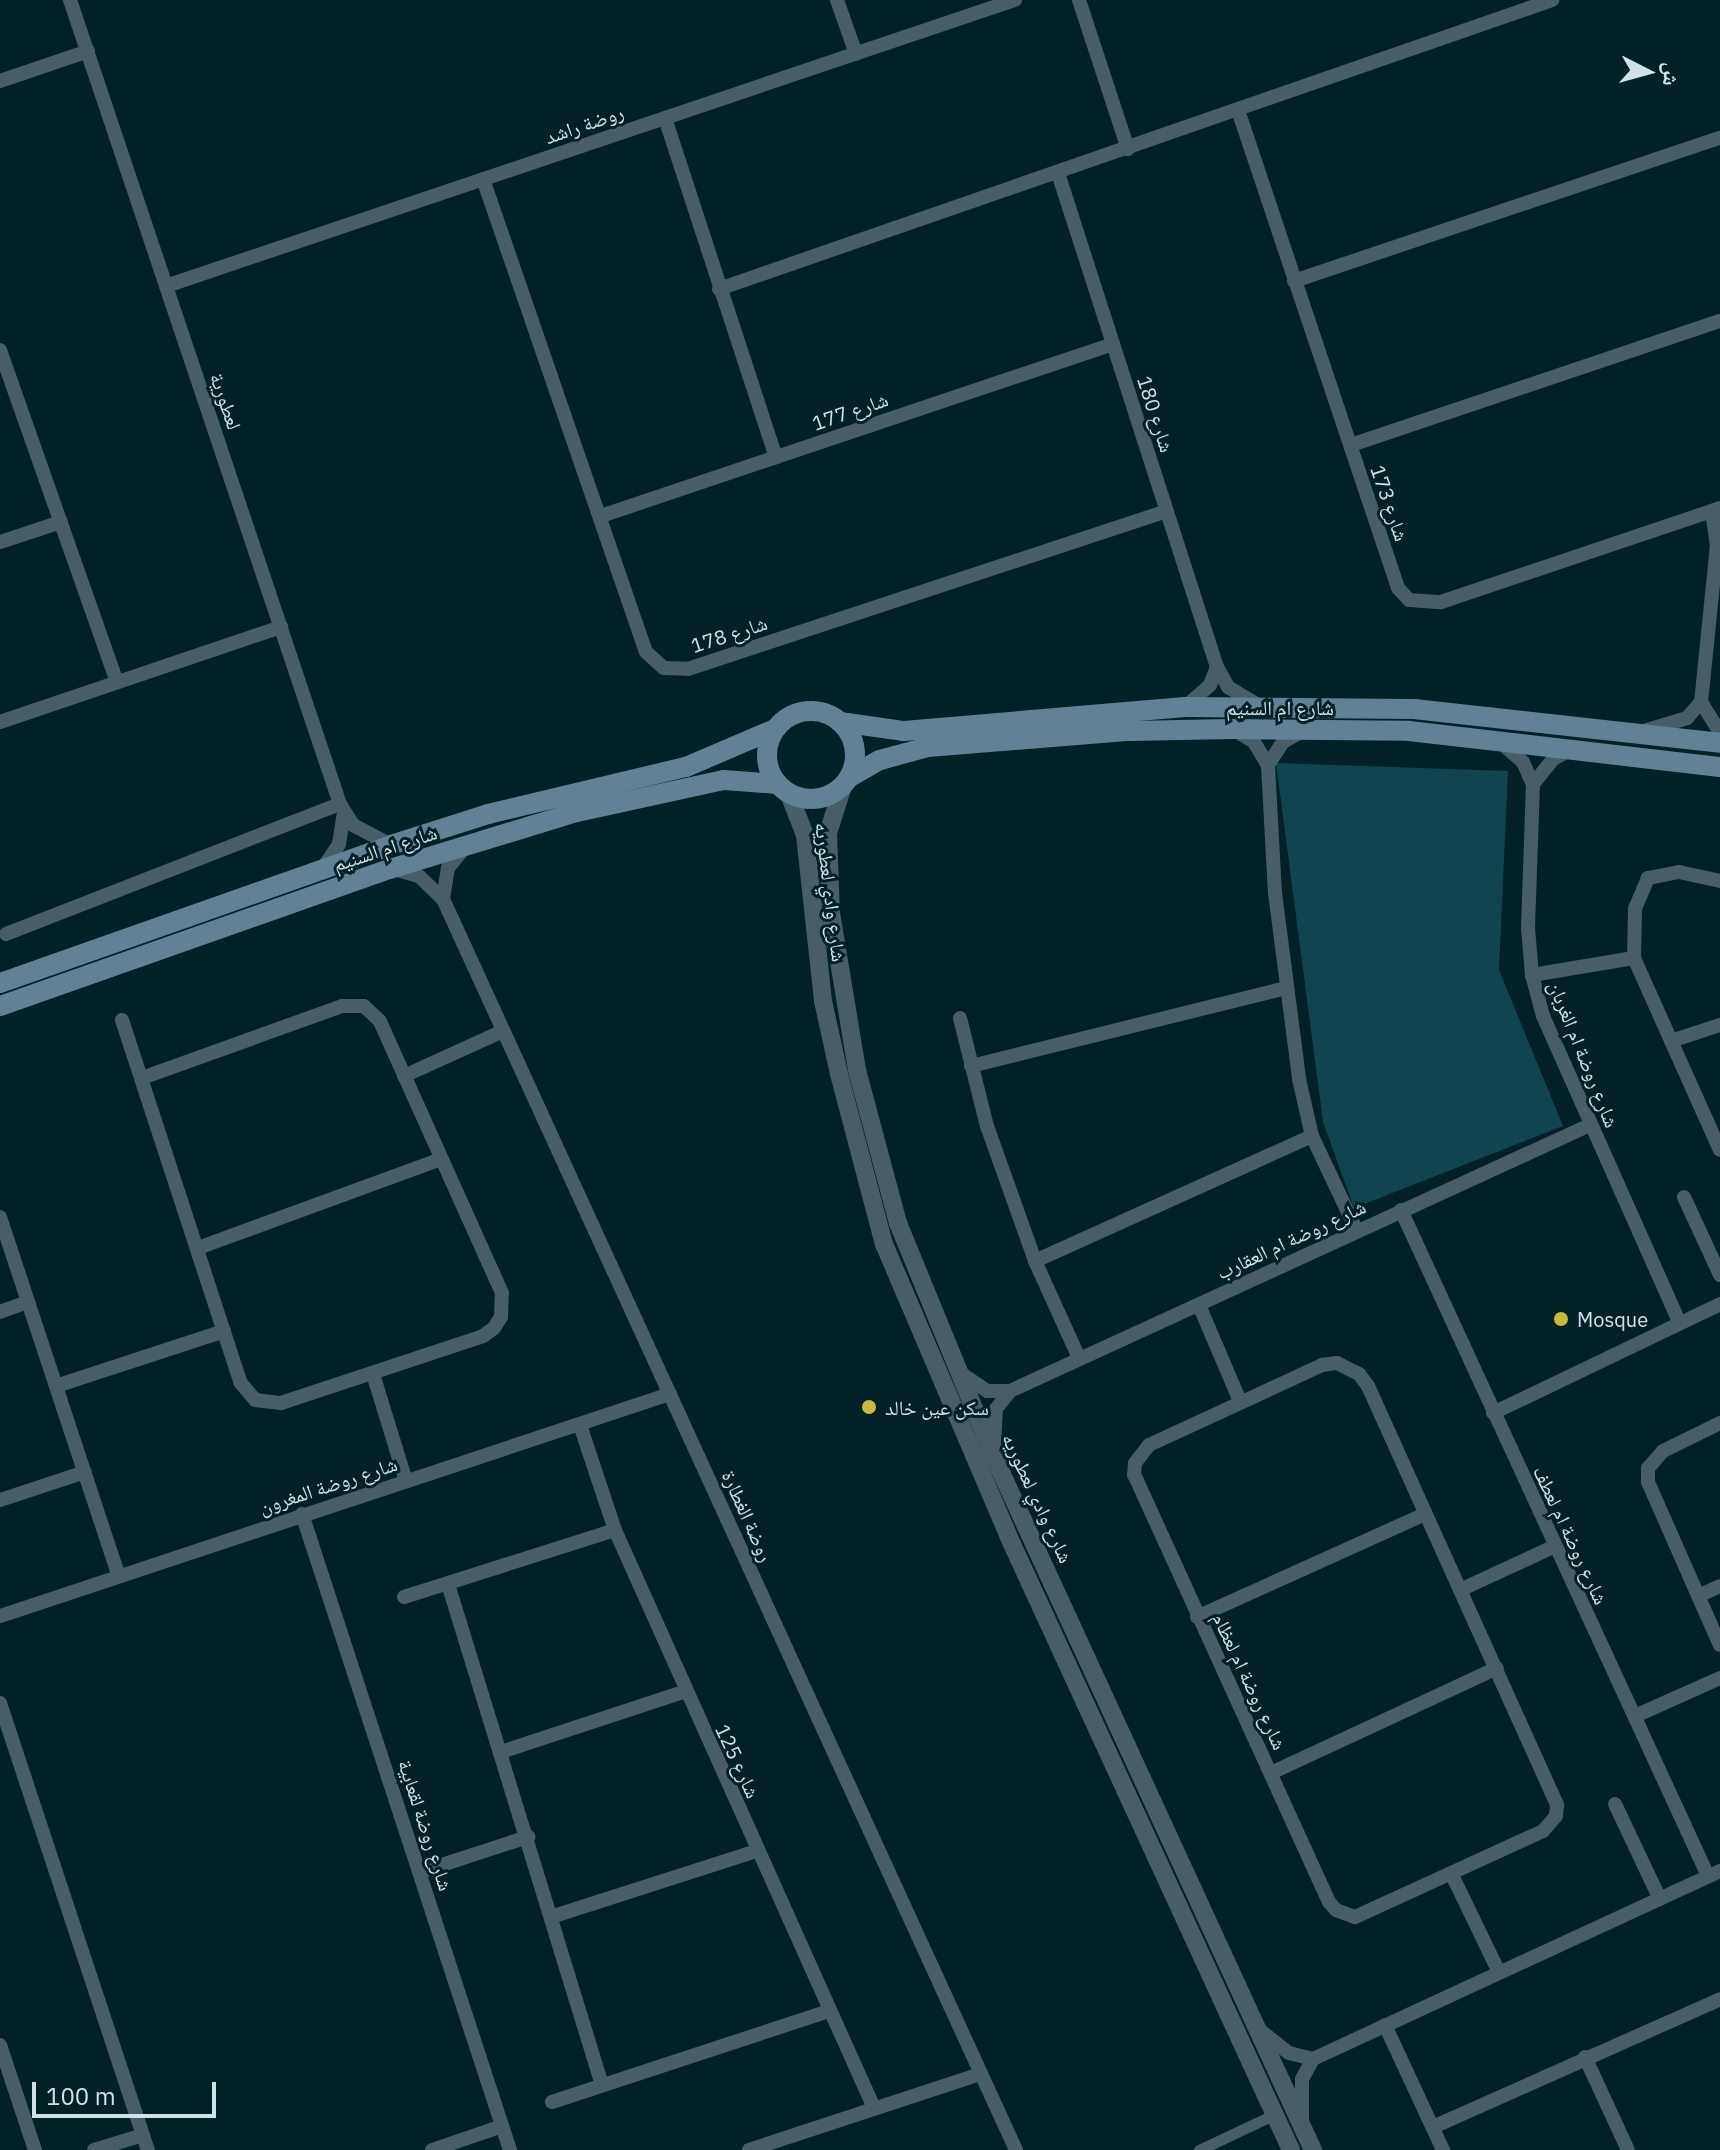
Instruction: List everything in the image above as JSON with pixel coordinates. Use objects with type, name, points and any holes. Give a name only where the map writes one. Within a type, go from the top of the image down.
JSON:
[{"type":"main road","name":"شارع ام السنيم","points":[[840,722],[904,731],[1185,707],[1460,710],[1720,743]]},
{"type":"main road","points":[[813,711],[840,722],[854,746],[846,782],[817,799],[784,789],[767,757],[775,729],[785,719],[813,711]]},
{"type":"main road","name":"شارع ام السنيم","points":[[0,983],[391,845],[488,814],[686,767],[775,729]]},
{"type":"main road","name":"شارع ام السنيم","points":[[846,782],[880,760],[928,747],[1129,731],[1232,729],[1306,729],[1497,740],[1581,747],[1720,767]]},
{"type":"main road","name":"شارع ام السنيم","points":[[0,1006],[468,844],[691,786],[743,779],[784,789]]},
{"type":"street","name":"لعطورية","points":[[70,0],[342,809]]},
{"type":"street","points":[[837,0],[856,54]]},
{"type":"street","name":"روضة راشد","points":[[166,286],[1015,0]]},
{"type":"street","points":[[1079,0],[1128,149]]},
{"type":"street","points":[[719,289],[1239,113],[1552,0]]},
{"type":"street","points":[[0,81],[88,51]]},
{"type":"street","name":"شارع 173","points":[[1239,113],[1398,588],[1416,604],[1441,602],[1716,510],[1717,545],[1701,702]]},
{"type":"street","points":[[665,118],[776,457]]},
{"type":"street","points":[[1294,281],[1720,138]]},
{"type":"street","name":"شارع 180","points":[[1058,173],[1217,667],[1236,695],[1260,706]]},
{"type":"street","name":"شارع 178","points":[[483,179],[646,652],[654,663],[676,671],[1167,511]]},
{"type":"street","points":[[1351,445],[1720,321]]},
{"type":"street","name":"شارع 177","points":[[601,516],[1113,344]]},
{"type":"street","points":[[0,350],[117,682]]},
{"type":"street","points":[[0,542],[61,522]]},
{"type":"street","points":[[0,722],[281,627]]},
{"type":"street","points":[[1185,707],[1210,685],[1217,667]]},
{"type":"street","points":[[1640,731],[1680,722],[1701,702],[1720,732]]},
{"type":"street","points":[[1232,729],[1254,742],[1268,765],[1275,893],[1287,988],[1312,1136],[1357,1231]]},
{"type":"street","points":[[1268,765],[1283,742],[1306,729]]},
{"type":"street","points":[[1497,740],[1523,762],[1533,784],[1553,759],[1581,747]]},
{"type":"street","name":"شارع وادي لعطوريه","points":[[846,782],[828,833],[827,862],[842,998],[871,1132],[898,1223],[952,1363],[1313,2150]]},
{"type":"street","name":"شارع روضة ام الغربان","points":[[1533,784],[1528,928],[1532,975],[1543,1016],[1679,1322]]},
{"type":"street","name":"شارع وادي لعطوريه","points":[[784,789],[805,835],[823,1001],[884,1244],[1012,1544],[1291,2150]]},
{"type":"street","points":[[342,809],[365,834],[391,845]]},
{"type":"street","points":[[323,868],[339,844],[342,809]]},
{"type":"street","points":[[6,934],[342,809]]},
{"type":"street","points":[[443,899],[448,868],[468,844]]},
{"type":"street","name":"روضة الغطارة","points":[[390,869],[419,876],[443,899],[1016,2150]]},
{"type":"street","points":[[1720,881],[1679,872],[1648,878],[1635,908],[1634,958],[1720,1150]]},
{"type":"street","points":[[1532,975],[1634,958]]},
{"type":"street","points":[[971,1066],[1287,988]]},
{"type":"street","points":[[122,1020],[240,1382],[255,1400],[266,1403],[373,1374],[483,1336],[501,1317],[502,1293],[380,1021],[364,1006],[342,1006],[142,1078]]},
{"type":"street","points":[[960,1018],[987,1126],[1035,1261],[1079,1358]]},
{"type":"street","points":[[1671,1041],[1720,1025]]},
{"type":"street","points":[[404,1076],[503,1031]]},
{"type":"street","name":"شارع روضة ام العقارب","points":[[1010,1391],[1590,1125]]},
{"type":"street","points":[[1035,1261],[1312,1136]]},
{"type":"street","points":[[198,1248],[441,1159]]},
{"type":"street","points":[[1684,1197],[1720,1275]]},
{"type":"street","name":"شارع روضة ام لعطف","points":[[1401,1210],[1553,1547],[1714,1873]]},
{"type":"street","points":[[0,1217],[118,1574]]},
{"type":"street","points":[[0,1312],[28,1302]]},
{"type":"street","points":[[1493,1413],[1720,1304]]},
{"type":"street","points":[[1199,1305],[1240,1401]]},
{"type":"street","points":[[56,1386],[224,1331]]},
{"type":"street","points":[[952,1363],[977,1387],[1010,1391],[993,1421],[995,1459]]},
{"type":"street","name":"شارع روضة ام لعظام","points":[[1322,1365],[1348,1366],[1368,1386],[1556,1796],[1556,1816],[1543,1831],[1367,1916],[1336,1910],[1138,1490],[1135,1463],[1149,1445],[1240,1401],[1322,1365]]},
{"type":"street","points":[[373,1374],[406,1481]]},
{"type":"street","name":"شارع روضة المغرون","points":[[0,1616],[118,1574],[670,1394]]},
{"type":"street","points":[[1720,1423],[1663,1451],[1648,1468],[1651,1496],[1720,1645]]},
{"type":"street","name":"شارع 125","points":[[580,1425],[615,1530],[684,1692],[874,2108]]},
{"type":"street","points":[[0,1500],[85,1472]]},
{"type":"street","name":"شارع روضة لقعابية","points":[[302,1514],[510,2150]]},
{"type":"street","points":[[1197,1617],[1425,1514]]},
{"type":"street","points":[[404,1597],[615,1530]]},
{"type":"street","points":[[1460,1590],[1553,1547]]},
{"type":"street","points":[[448,1584],[554,1916],[602,2085]]},
{"type":"street","points":[[1698,1596],[1720,1586]]},
{"type":"street","points":[[1271,1773],[1497,1668]]},
{"type":"street","points":[[1635,1716],[1720,1678]]},
{"type":"street","points":[[501,1752],[684,1692]]},
{"type":"street","points":[[0,1703],[4,1729],[148,2150]]},
{"type":"street","points":[[1615,1804],[1660,1899]]},
{"type":"street","points":[[420,1872],[528,1837]]},
{"type":"street","points":[[554,1916],[757,1851]]},
{"type":"street","points":[[1303,2128],[1300,2091],[1313,2059],[1714,1873]]},
{"type":"street","points":[[1453,1877],[1499,1972]]},
{"type":"street","points":[[1433,2127],[1720,1999]]},
{"type":"street","points":[[552,2102],[829,2011]]},
{"type":"street","points":[[1385,2025],[1443,2150]]},
{"type":"street","points":[[1257,2027],[1279,2048],[1313,2059]]},
{"type":"street","points":[[0,2045],[35,2150]]},
{"type":"street","points":[[1585,2057],[1628,2150]]},
{"type":"street","points":[[749,2150],[980,2074]]},
{"type":"street","points":[[1199,2150],[1275,2114]]},
{"type":"street","points":[[432,2150],[502,2126]]},
{"type":"street","points":[[94,2150],[143,2135]]},
{"type":"shaded area","points":[[1276,763],[1508,771],[1499,970],[1563,1126],[1354,1208],[1323,1122]]},
{"type":"place","name":"Mosque","points":[[1561,1319]]},
{"type":"place","name":"سكن عين خالد","points":[[869,1407]]}]
